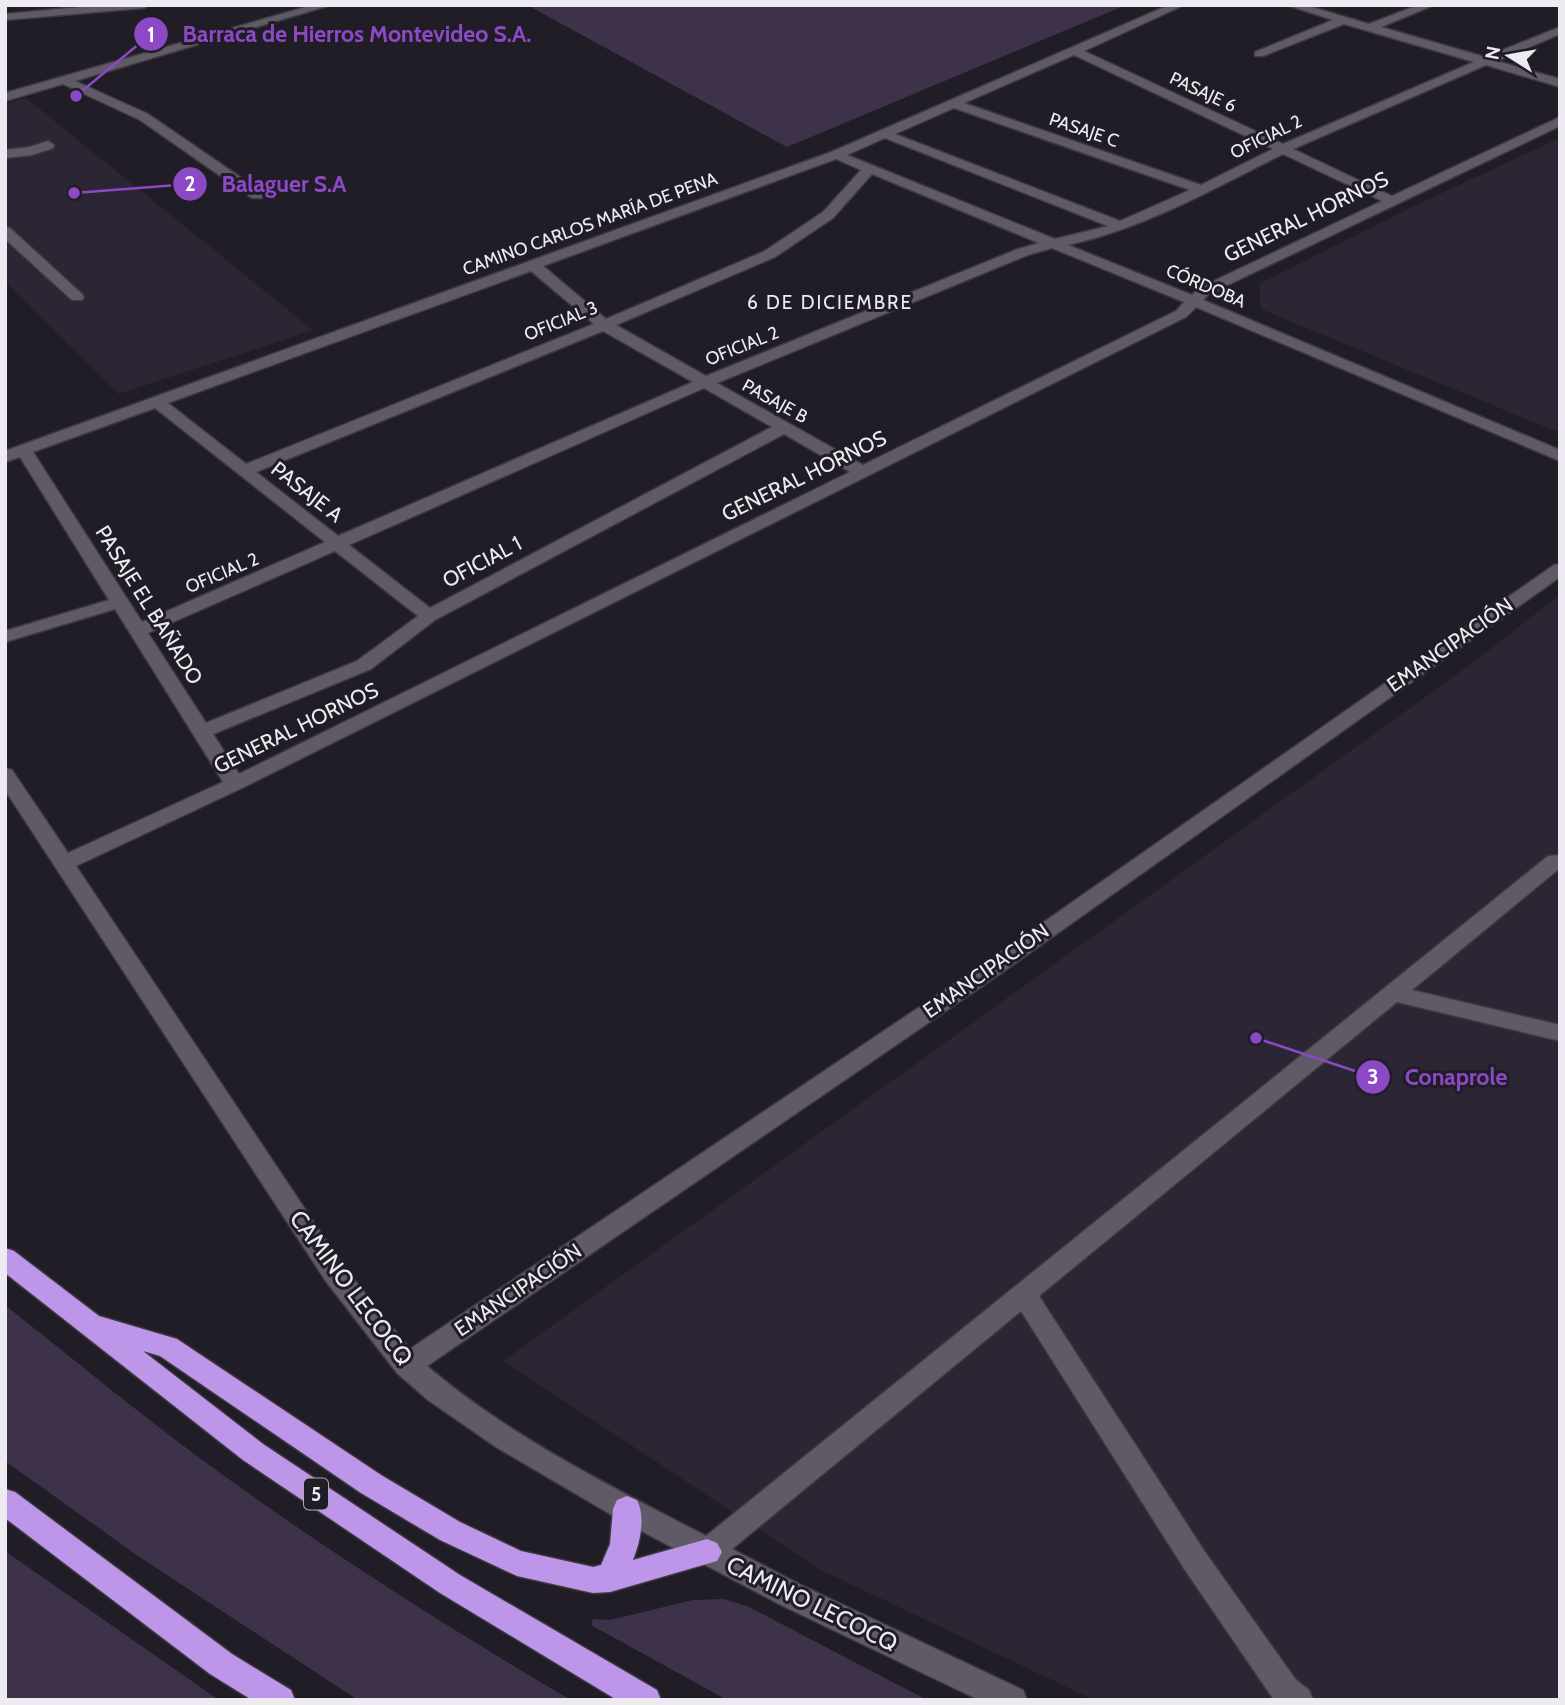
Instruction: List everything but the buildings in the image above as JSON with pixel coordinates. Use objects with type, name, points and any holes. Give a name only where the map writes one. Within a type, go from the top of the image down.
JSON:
[{"type":"highway","name":"5","points":[[5,1258],[253,1452],[450,1584],[646,1700]]},
{"type":"highway","points":[[85,1323],[168,1347],[371,1484],[450,1531],[517,1563],[593,1580],[610,1579],[707,1552]]},
{"type":"highway","points":[[5,1500],[221,1664],[280,1700]]},
{"type":"highway","points":[[610,1579],[625,1544],[627,1509]]},
{"type":"street","points":[[5,17],[143,5]]},
{"type":"street","points":[[5,97],[326,5]]},
{"type":"street","name":"CAMINO CARLOS MARÍA DE PENA","points":[[5,457],[836,155],[1179,5]]},
{"type":"street","points":[[1292,5],[1560,83]]},
{"type":"street","points":[[1369,28],[1429,5]]},
{"type":"street","points":[[1259,54],[1344,20]]},
{"type":"street","name":"OFICIAL 2","points":[[137,631],[703,383],[1051,243],[1096,235],[1120,226],[1203,190],[1338,123],[1560,30]]},
{"type":"street","name":"PASAJE 6","points":[[1075,51],[1392,201]]},
{"type":"street","points":[[64,80],[144,117],[257,195]]},
{"type":"street","name":"PASAJE C","points":[[954,104],[1203,190]]},
{"type":"street","name":"GENERAL HORNOS","points":[[62,864],[235,784],[1181,314],[1204,290],[1560,121]]},
{"type":"street","points":[[886,134],[1120,226]]},
{"type":"street","points":[[5,153],[48,145]]},
{"type":"street","name":"CÓRDOBA","points":[[836,155],[1194,301],[1560,456]]},
{"type":"street","name":"OFICIAL 3","points":[[243,471],[604,325],[787,245],[835,209],[869,169]]},
{"type":"street","points":[[5,231],[77,296]]},
{"type":"street","name":"PASAJE B","points":[[533,265],[604,325],[863,472]]},
{"type":"street","name":"PASAJE A","points":[[158,403],[429,616]]},
{"type":"street","name":"OFICIAL 1","points":[[202,732],[364,665],[429,616],[783,428]]},
{"type":"street","name":"PASAJE EL BAÑADO","points":[[24,451],[235,784]]},
{"type":"street","name":"EMANCIPACIÓN","points":[[407,1365],[1002,962],[1560,569]]},
{"type":"street","points":[[5,637],[120,602]]},
{"type":"street","name":"CAMINO LECOCQ","points":[[5,774],[334,1273],[407,1365],[438,1392],[506,1439],[627,1509],[707,1552],[1012,1700]]},
{"type":"street","points":[[707,1552],[1555,861]]},
{"type":"street","points":[[1393,993],[1560,1032]]},
{"type":"street","points":[[1024,1294],[1195,1561],[1285,1690],[1298,1700]]},
{"type":"shaded area","points":[[527,5],[1126,5],[787,147]]},
{"type":"shaded area","points":[[26,98],[313,330],[119,394],[5,281],[5,104]]},
{"type":"shaded area","points":[[1560,138],[1560,433],[1261,309],[1259,284],[1412,207]]},
{"type":"shaded area","points":[[1560,595],[1560,1700],[1094,1700],[821,1570],[503,1361],[1467,667]]},
{"type":"shaded area","points":[[5,1305],[167,1434],[265,1505],[394,1592],[571,1700],[358,1700],[138,1556],[5,1461]]},
{"type":"shaded area","points":[[5,1551],[206,1691],[219,1700],[5,1700]]},
{"type":"shaded area","points":[[724,1599],[749,1607],[927,1700],[727,1700],[591,1625],[593,1619],[610,1620],[693,1600]]},
{"type":"place","name":"Barraca de Hierros Montevideo S.A.","points":[[76,96]]},
{"type":"place","name":"Balaguer S.A","points":[[74,193]]},
{"type":"place","name":"Conaprole","points":[[1256,1038]]},
{"type":"district","name":"6 DE DICIEMBRE","points":[[830,302]]}]
